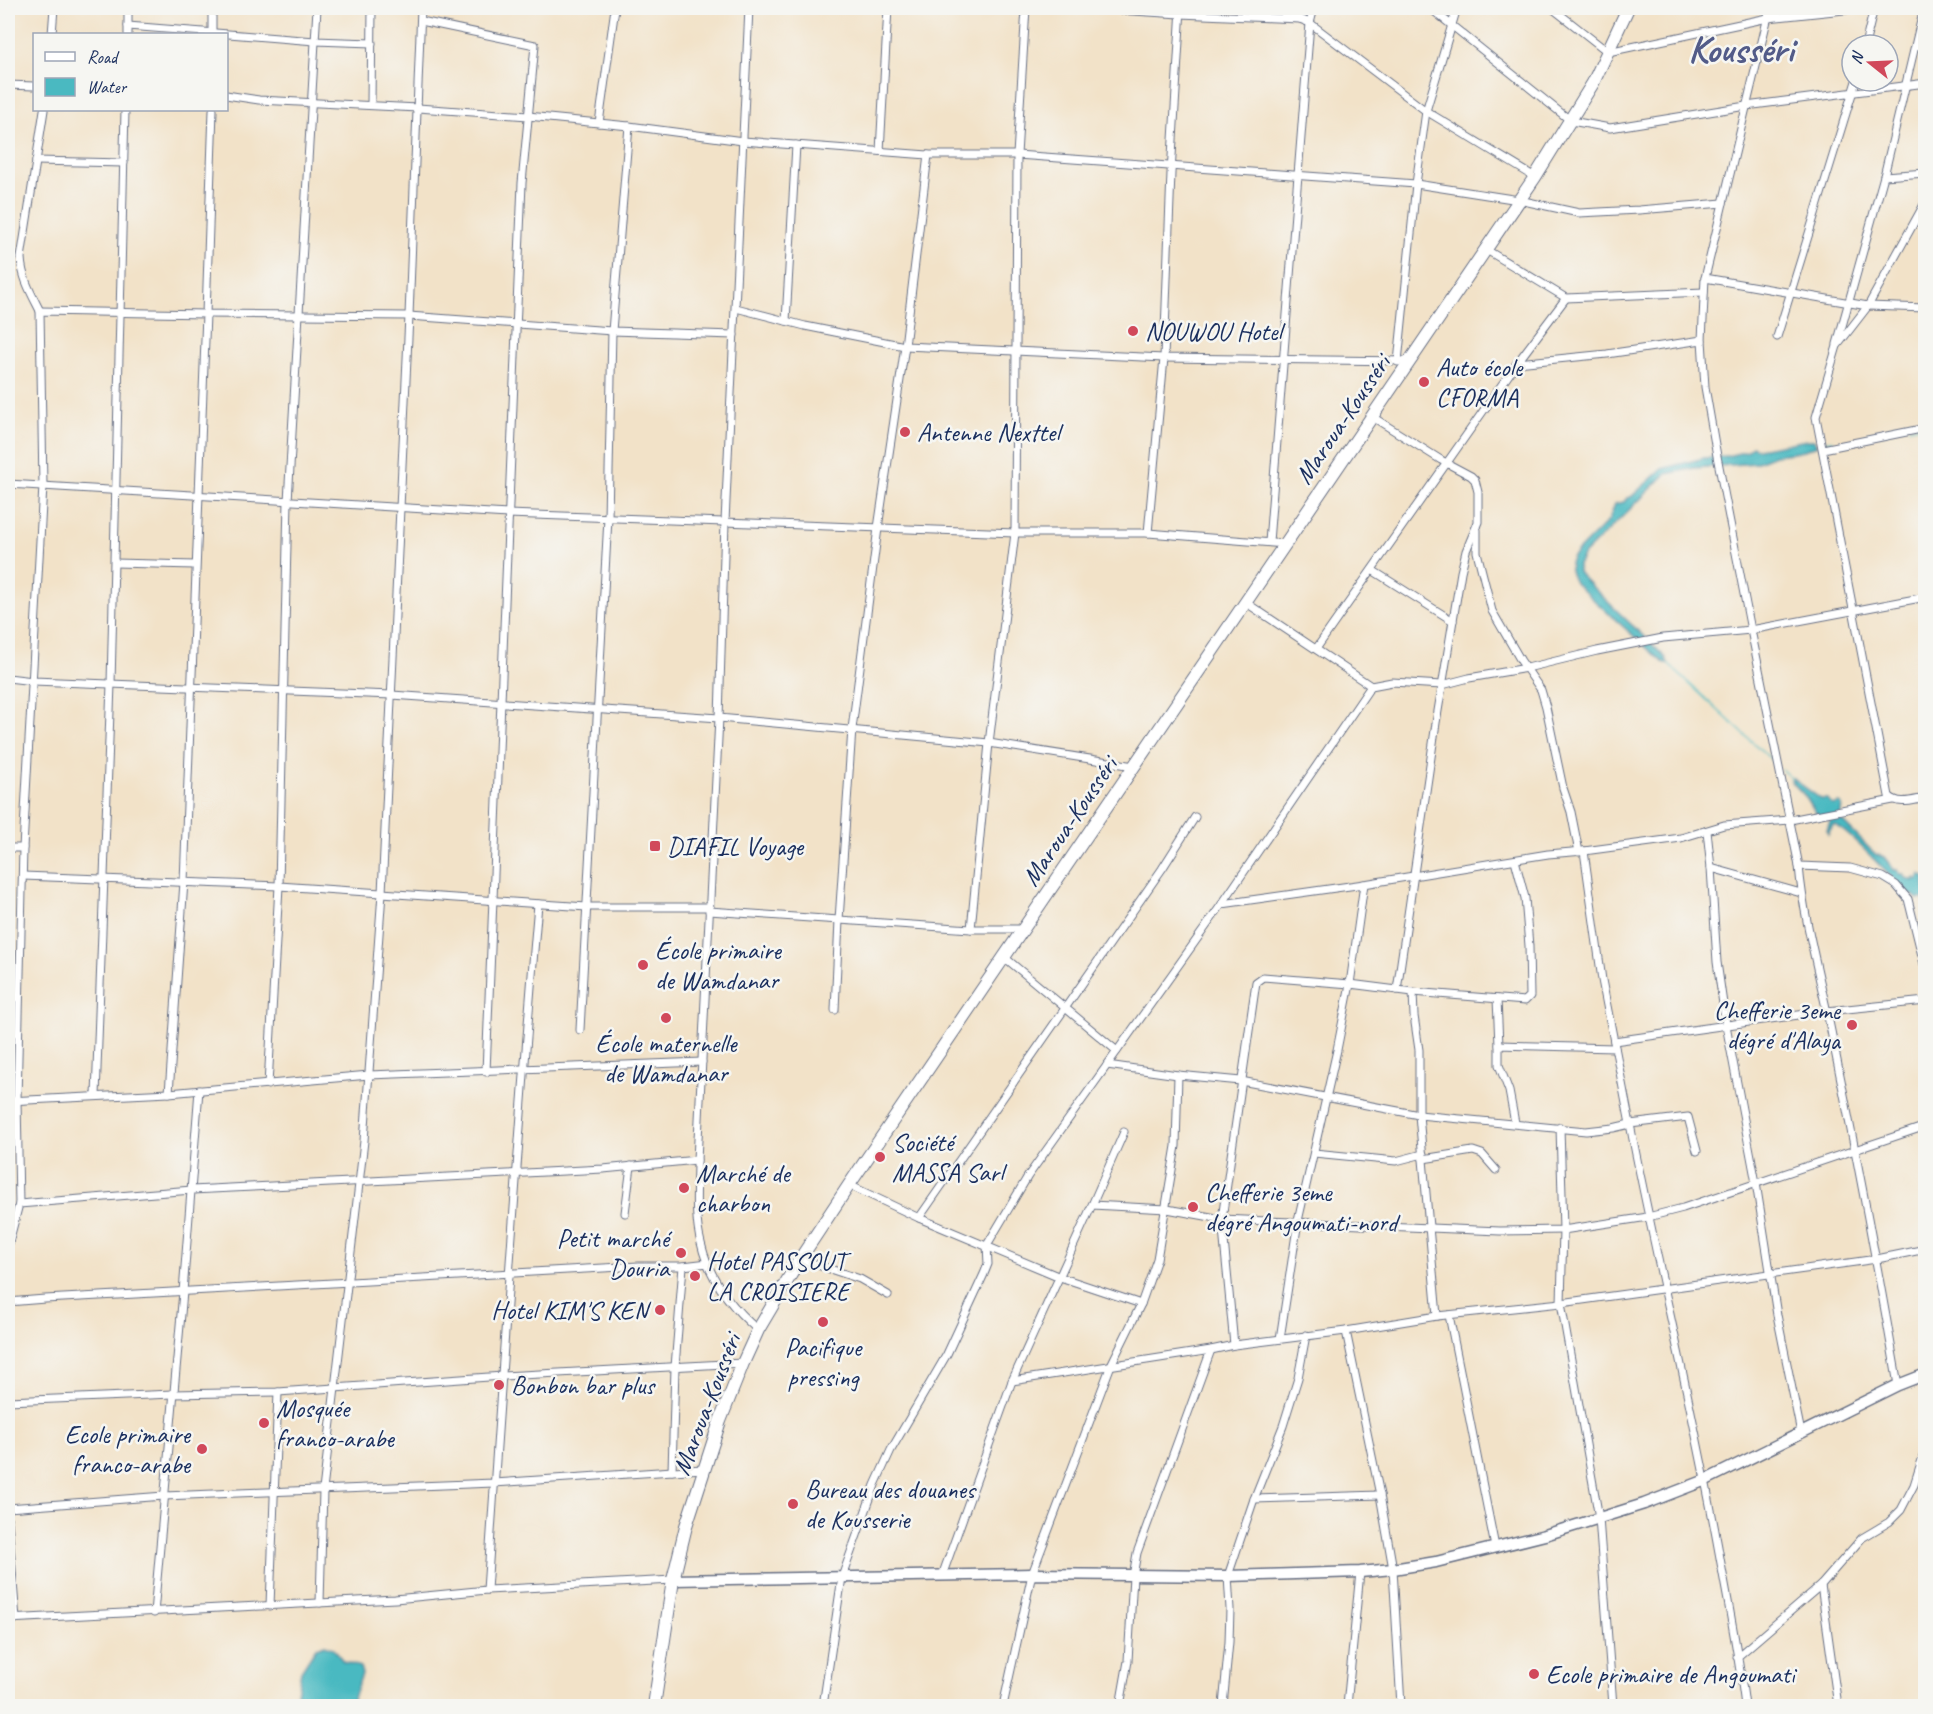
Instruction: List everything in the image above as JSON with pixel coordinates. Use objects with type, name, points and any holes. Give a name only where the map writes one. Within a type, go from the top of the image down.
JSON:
[{"type":"highway","name":"Maroua-Kousséri","points":[[654,1707],[673,1580],[703,1469],[743,1362],[758,1330],[800,1259],[849,1185],[1285,544],[1371,416],[1404,362],[1535,177],[1571,121],[1608,52],[1628,8]]},
{"type":"main road","points":[[673,1580],[1032,1574],[1228,1576],[1360,1572],[1436,1562],[1545,1535],[1644,1504],[1706,1480],[1898,1385],[1926,1374]]},
{"type":"street","points":[[52,33],[54,8]]},
{"type":"street","points":[[128,8],[128,30],[191,33]]},
{"type":"street","points":[[212,8],[212,33]]},
{"type":"street","points":[[268,1085],[279,886],[288,501],[317,8]]},
{"type":"street","points":[[371,105],[372,8]]},
{"type":"street","points":[[320,1603],[323,1490],[359,1180],[382,893],[421,8]]},
{"type":"street","points":[[599,123],[615,8]]},
{"type":"street","points":[[750,8],[697,1160],[700,1243],[725,1297],[758,1330]]},
{"type":"street","points":[[880,151],[888,8]]},
{"type":"street","points":[[971,929],[1015,533],[1017,155],[1026,8]]},
{"type":"street","points":[[1086,8],[1181,11],[1300,19]]},
{"type":"street","points":[[1286,8],[1300,19],[1310,23],[1426,111],[1535,177]]},
{"type":"street","points":[[1269,542],[1310,23],[1314,8]]},
{"type":"street","points":[[1430,8],[1571,121],[1610,128],[1746,106],[1853,93],[1777,337]]},
{"type":"street","points":[[736,308],[905,346],[1164,358],[1404,362],[1416,184],[1426,111],[1457,8]]},
{"type":"street","points":[[1552,8],[1608,52],[1768,18],[1863,8]]},
{"type":"street","points":[[1770,8],[1705,278],[1702,340],[1705,387],[1799,866],[1801,893],[1877,1259],[1898,1385]]},
{"type":"street","points":[[1868,33],[1874,8]]},
{"type":"street","points":[[1893,800],[1889,796],[1816,417],[1884,176],[1924,8]]},
{"type":"street","points":[[1148,533],[1164,358],[1171,166],[1181,11]]},
{"type":"street","points":[[421,21],[535,45],[522,183],[486,1072]]},
{"type":"street","points":[[228,35],[372,43]]},
{"type":"street","points":[[1900,87],[1926,82]]},
{"type":"street","points":[[8,85],[33,86]]},
{"type":"street","points":[[228,95],[259,100],[528,116],[743,141],[928,155],[1017,155],[1416,184],[1519,200],[1579,213],[1723,203]]},
{"type":"street","points":[[8,1246],[19,1204],[17,1100],[23,848],[43,486],[40,310],[21,271],[21,258],[44,111]]},
{"type":"street","points":[[96,1096],[115,563],[125,111]]},
{"type":"street","points":[[169,1093],[184,882],[213,111]]},
{"type":"street","points":[[580,1030],[608,518],[612,331],[629,126]]},
{"type":"street","points":[[786,321],[796,145]]},
{"type":"street","points":[[835,1010],[852,729],[905,346],[928,155]]},
{"type":"street","points":[[36,161],[124,163]]},
{"type":"street","points":[[1884,176],[1926,173]]},
{"type":"street","points":[[1837,346],[1868,306],[1926,201]]},
{"type":"street","points":[[1485,249],[1566,298],[1704,292]]},
{"type":"street","points":[[1705,278],[1868,306],[1926,308]]},
{"type":"street","points":[[1316,649],[1517,363],[1566,298]]},
{"type":"street","points":[[40,310],[298,316],[409,316],[612,331],[734,335]]},
{"type":"street","points":[[1517,363],[1607,354],[1702,340]]},
{"type":"street","points":[[1371,416],[1475,480],[1478,492],[1477,552],[1489,603],[1505,634],[1540,690],[1546,707],[1563,788],[1572,812],[1581,852],[1602,980],[1648,1217],[1706,1480],[1745,1707]]},
{"type":"street","points":[[1823,448],[1925,430]]},
{"type":"street","points":[[8,484],[508,514],[1015,533],[1148,533],[1285,544]]},
{"type":"street","points":[[1397,990],[1453,621],[1466,551],[1478,522]]},
{"type":"street","points":[[115,563],[195,565]]},
{"type":"street","points":[[1372,570],[1453,621]]},
{"type":"street","points":[[1245,602],[1371,686],[1392,682],[1442,685],[1663,638],[1751,630],[1926,597]]},
{"type":"street","points":[[8,678],[33,681],[392,695],[719,718],[990,743],[1134,766]]},
{"type":"street","points":[[823,1707],[842,1577],[887,1458],[947,1354],[984,1274],[988,1264],[987,1245],[1028,1176],[1222,904],[1371,686]]},
{"type":"street","points":[[1222,904],[1515,860],[1671,840],[1724,825],[1790,820],[1893,800],[1900,802],[1926,798]]},
{"type":"street","points":[[919,1218],[1162,869],[1195,817]]},
{"type":"street","points":[[1707,831],[1712,868],[1717,962],[1726,1025],[1801,1433]]},
{"type":"street","points":[[8,848],[23,848]]},
{"type":"street","points":[[1234,1345],[1222,1219],[1256,982],[1263,977],[1525,1001],[1530,996],[1529,946],[1525,898],[1515,860]]},
{"type":"street","points":[[1799,866],[1850,868],[1883,877],[1896,885],[1908,899],[1926,972]]},
{"type":"street","points":[[1712,868],[1801,893]]},
{"type":"street","points":[[23,876],[279,886],[587,907],[710,909],[971,929],[1022,929]]},
{"type":"street","points":[[1280,1339],[1298,1221],[1327,1098],[1350,984],[1364,884]]},
{"type":"street","points":[[487,1590],[508,1274],[538,904]]},
{"type":"street","points":[[1004,956],[1117,1051]]},
{"type":"street","points":[[1413,992],[1414,1016],[1419,1043],[1419,1115],[1437,1316]]},
{"type":"street","points":[[1497,999],[1499,1065],[1509,1091],[1515,1123]]},
{"type":"street","points":[[1498,1046],[1614,1044],[1726,1025],[1926,1000]]},
{"type":"street","points":[[8,1101],[169,1093],[369,1075],[702,1062]]},
{"type":"street","points":[[1107,1065],[1241,1081],[1419,1115],[1600,1130],[1688,1117],[1697,1151]]},
{"type":"street","points":[[1003,1707],[1032,1574],[1111,1365],[1141,1304],[1157,1259],[1176,1146],[1178,1075]]},
{"type":"street","points":[[154,1613],[199,1090]]},
{"type":"street","points":[[1092,1205],[1167,1209],[1222,1219],[1430,1229],[1563,1230],[1648,1217],[1683,1208],[1926,1126]]},
{"type":"street","points":[[1560,1127],[1563,1230],[1561,1303],[1599,1518],[1613,1707]]},
{"type":"street","points":[[942,1576],[1012,1381],[1124,1132]]},
{"type":"street","points":[[1314,1153],[1396,1161],[1473,1151],[1482,1154],[1496,1170]]},
{"type":"street","points":[[19,1204],[192,1190],[631,1166],[697,1160]]},
{"type":"street","points":[[625,1213],[631,1166]]},
{"type":"street","points":[[849,1185],[919,1218],[1060,1277],[1141,1304]]},
{"type":"street","points":[[1012,1381],[1234,1345],[1437,1316],[1561,1303],[1877,1259],[1926,1249]]},
{"type":"street","points":[[800,1259],[860,1279],[888,1295]]},
{"type":"street","points":[[8,1302],[708,1263]]},
{"type":"street","points":[[672,1471],[675,1367],[682,1266]]},
{"type":"street","points":[[1449,1315],[1495,1547]]},
{"type":"street","points":[[1346,1330],[1393,1569],[1401,1707]]},
{"type":"street","points":[[1223,1707],[1229,1631],[1228,1576],[1254,1499],[1283,1426],[1295,1388],[1306,1335]]},
{"type":"street","points":[[1120,1707],[1128,1661],[1133,1576],[1137,1553],[1211,1350]]},
{"type":"street","points":[[8,1401],[278,1392],[743,1362]]},
{"type":"street","points":[[270,1606],[278,1392]]},
{"type":"street","points":[[1737,1657],[1821,1585],[1862,1538],[1889,1522],[1901,1510],[1914,1485],[1926,1447]]},
{"type":"street","points":[[8,1508],[164,1496],[494,1483],[703,1469]]},
{"type":"street","points":[[1254,1499],[1380,1496]]},
{"type":"street","points":[[8,1520],[16,1619]]},
{"type":"street","points":[[1347,1707],[1360,1572]]},
{"type":"street","points":[[8,1620],[395,1599],[487,1590],[673,1580]]},
{"type":"street","points":[[1821,1585],[1838,1707]]},
{"type":"water","points":[[1814,440],[1817,445],[1799,452],[1775,455],[1755,463],[1694,468],[1666,474],[1584,554],[1578,565],[1578,572],[1665,657],[1668,663],[1658,658],[1575,583],[1570,570],[1573,556],[1609,520],[1615,504],[1631,497],[1662,469],[1704,458],[1748,451],[1752,446],[1758,449]]},
{"type":"water","points":[[1792,778],[1821,799],[1827,799],[1832,805],[1839,803],[1842,805],[1840,819],[1875,854],[1884,857],[1894,870],[1898,870],[1900,874],[1904,874],[1906,878],[1913,881],[1914,878],[1918,880],[1920,874],[1925,877],[1925,902],[1922,898],[1918,899],[1909,895],[1865,850],[1836,825],[1833,825],[1828,834],[1831,818],[1818,816],[1807,798],[1791,781]]},
{"type":"water","points":[[325,1645],[333,1648],[343,1661],[360,1667],[362,1674],[353,1698],[356,1706],[295,1706],[301,1671],[316,1648]]},
{"type":"waterway","points":[[1909,428],[1919,426]]},
{"type":"waterway","points":[[1823,442],[1833,441]]},
{"type":"waterway","points":[[1668,664],[1774,762]]},
{"type":"waterway","points":[[1782,770],[1792,779]]},
{"type":"place","name":"NOUWOU Hotel","points":[[1133,331]]},
{"type":"place","name":"Auto école CFORMA","points":[[1424,382]]},
{"type":"place","name":"Antenne Nexttel","points":[[905,432]]},
{"type":"place","name":"DIAFIL Voyage","points":[[655,846]]},
{"type":"place","name":"École primaire de Wamdanar","points":[[643,965]]},
{"type":"place","name":"École maternelle de Wamdanar","points":[[666,1018]]},
{"type":"place","name":"Chefferie 3eme dégré d'Alaya","points":[[1852,1025]]},
{"type":"place","name":"Société MASSA Sarl","points":[[880,1157]]},
{"type":"place","name":"Marché de charbon","points":[[684,1188]]},
{"type":"place","name":"Chefferie 3eme dégré Angoumati-nord","points":[[1193,1207]]},
{"type":"place","name":"Petit marché Douria","points":[[681,1253]]},
{"type":"place","name":"Hotel PASSOUT LA CROISIERE","points":[[695,1276]]},
{"type":"place","name":"Hotel KIM'S KEN","points":[[660,1310]]},
{"type":"place","name":"Pacifique pressing","points":[[823,1322]]},
{"type":"place","name":"Bonbon bar plus","points":[[499,1385]]},
{"type":"place","name":"Mosquée franco-arabe","points":[[264,1423]]},
{"type":"place","name":"Ecole primaire franco-arabe","points":[[202,1449]]},
{"type":"place","name":"Bureau des douanes de Kousserie","points":[[793,1504]]},
{"type":"place","name":"Ecole primaire de Angoumati","points":[[1534,1674]]},
{"type":"district","name":"Kousséri","points":[[1741,49]]}]
